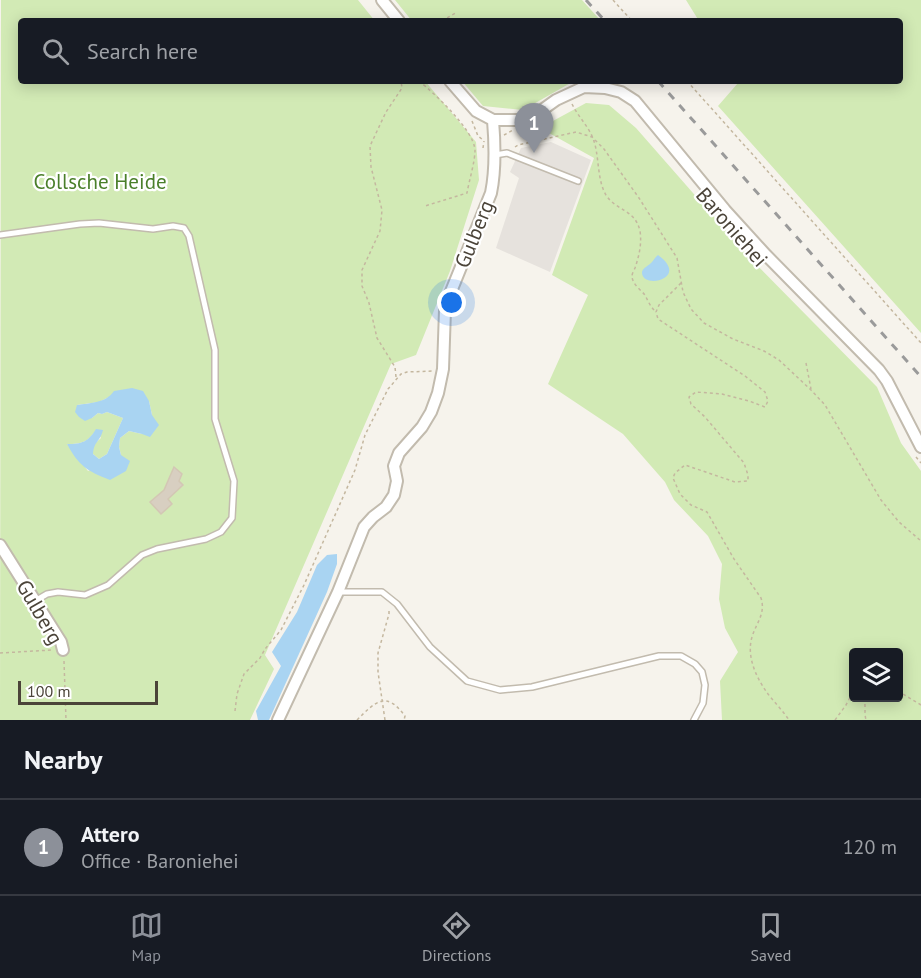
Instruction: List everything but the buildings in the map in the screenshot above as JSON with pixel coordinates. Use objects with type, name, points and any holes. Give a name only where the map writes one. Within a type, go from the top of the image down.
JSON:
[{"type":"street","points":[[382,0],[397,18]]},
{"type":"street","points":[[453,84],[476,111],[493,120]]},
{"type":"street","name":"Baroniehei","points":[[493,120],[521,120],[535,115],[568,94],[584,87],[605,88],[621,92],[635,101],[725,210],[879,370],[887,381],[918,451]]},
{"type":"street","name":"Gulberg","points":[[278,720],[338,592],[364,527],[386,507],[394,495],[397,481],[394,466],[399,453],[422,427],[438,393],[443,369],[445,310],[494,181],[495,155],[489,140],[493,120]]},
{"type":"street","name":"Gulberg","points":[[0,545],[61,642],[63,650]]},
{"type":"lane","points":[[495,155],[507,153],[578,181]]},
{"type":"lane","points":[[0,235],[99,223],[153,229],[173,226],[184,228],[189,236],[214,350],[215,419],[234,481],[232,518],[221,532],[206,539],[157,549],[142,555],[108,585],[85,595],[58,592],[47,594],[35,601]]},
{"type":"lane","points":[[338,592],[382,592],[397,604],[430,647],[467,681],[500,690],[532,687],[659,656],[681,656],[702,672],[705,685],[703,703],[694,720]]},
{"type":"path","points":[[614,0],[629,18]]},
{"type":"path","points":[[447,18],[457,12]]},
{"type":"path","points":[[397,378],[395,367],[377,338],[369,303],[362,286],[362,270],[380,231],[382,210],[371,167],[370,146],[386,112],[402,88],[401,84]]},
{"type":"path","points":[[421,84],[453,112],[475,148],[467,192],[425,206]]},
{"type":"path","points":[[690,84],[921,344]]},
{"type":"path","points":[[568,94],[592,137],[604,149],[639,198],[677,258],[681,283],[691,309],[704,322],[733,339],[764,351],[779,360],[811,390],[825,405],[881,500],[899,522],[921,541]]},
{"type":"path","points":[[483,148],[489,140],[513,130]]},
{"type":"path","points":[[507,153],[518,145],[576,132],[592,137]]},
{"type":"path","points":[[592,137],[606,194],[612,202],[630,213],[640,232],[641,249],[632,275],[633,281],[645,295],[658,319],[745,376],[765,392],[768,401],[765,407],[722,394],[696,392],[689,397],[691,404],[744,463],[748,481],[735,482],[685,465],[675,473],[673,478],[680,494],[691,505],[706,512],[761,598],[763,611],[751,639],[751,658],[768,694],[789,720]]},
{"type":"path","points":[[656,312],[659,305],[681,283]]},
{"type":"path","points":[[806,363],[811,390]]},
{"type":"path","points":[[235,711],[237,694],[244,674],[260,658],[281,630],[304,585],[355,470],[365,435],[388,388],[401,374],[443,369]]},
{"type":"path","points":[[918,451],[921,463]]},
{"type":"path","points":[[385,720],[378,672],[378,653],[389,614],[390,598]]},
{"type":"path","points":[[0,653],[63,650]]},
{"type":"path","name":"Gulberg","points":[[63,650],[66,720]]},
{"type":"path","points":[[903,694],[921,705]]},
{"type":"path","points":[[835,720],[849,699]]},
{"type":"path","points":[[357,720],[371,705],[382,700],[398,706],[405,716],[404,720]]},
{"type":"path","points":[[864,702],[866,720]]},
{"type":"shaded area","points":[[551,142],[591,160],[550,272],[496,248],[519,178],[510,172],[521,148]]},
{"type":"green space","name":"Collsche Heide","points":[[1,0],[358,0],[373,18],[18,18],[18,84],[428,84],[476,142],[479,180],[450,271],[416,355],[391,364],[265,655],[274,669],[250,720],[0,720]],"holes":[[[111,396],[149,401],[152,415],[142,434],[129,431],[120,438],[121,455],[88,471],[67,444],[84,442],[96,430],[101,438],[93,445],[93,454],[99,459],[107,454],[123,418],[107,412],[98,413],[92,418],[77,405],[99,402]]]},
{"type":"green space","points":[[395,0],[582,0],[598,18],[410,18]]},
{"type":"green space","points":[[686,0],[921,0],[921,333],[718,106],[737,84],[903,84],[903,18],[697,18]]},
{"type":"green space","points":[[465,84],[569,84],[523,110],[483,106]]},
{"type":"green space","points":[[586,103],[609,105],[636,128],[750,258],[877,387],[901,443],[921,471],[921,720],[722,720],[720,681],[738,652],[725,628],[719,599],[722,564],[708,536],[674,500],[665,482],[623,434],[548,384],[588,295],[552,275],[594,158],[540,128]]},
{"type":"water","points":[[658,255],[667,263],[669,270],[667,276],[655,281],[649,280],[642,272]]},
{"type":"water","points":[[132,388],[143,391],[149,401],[152,415],[159,425],[150,437],[129,431],[120,438],[121,455],[130,461],[126,471],[110,480],[84,467],[67,444],[84,441],[96,429],[103,430],[93,454],[99,459],[107,454],[123,418],[107,412],[98,413],[85,421],[75,412],[77,405],[97,402],[107,398],[114,391]]},
{"type":"water","points":[[337,554],[337,564],[327,592],[269,720],[258,720],[256,711],[281,666],[272,652],[297,612],[317,565],[327,555]]},
{"type":"railway","points":[[586,0],[602,18]]},
{"type":"railway","points":[[661,84],[921,377]]},
{"type":"place","name":"Attero","points":[[534,153]]}]
